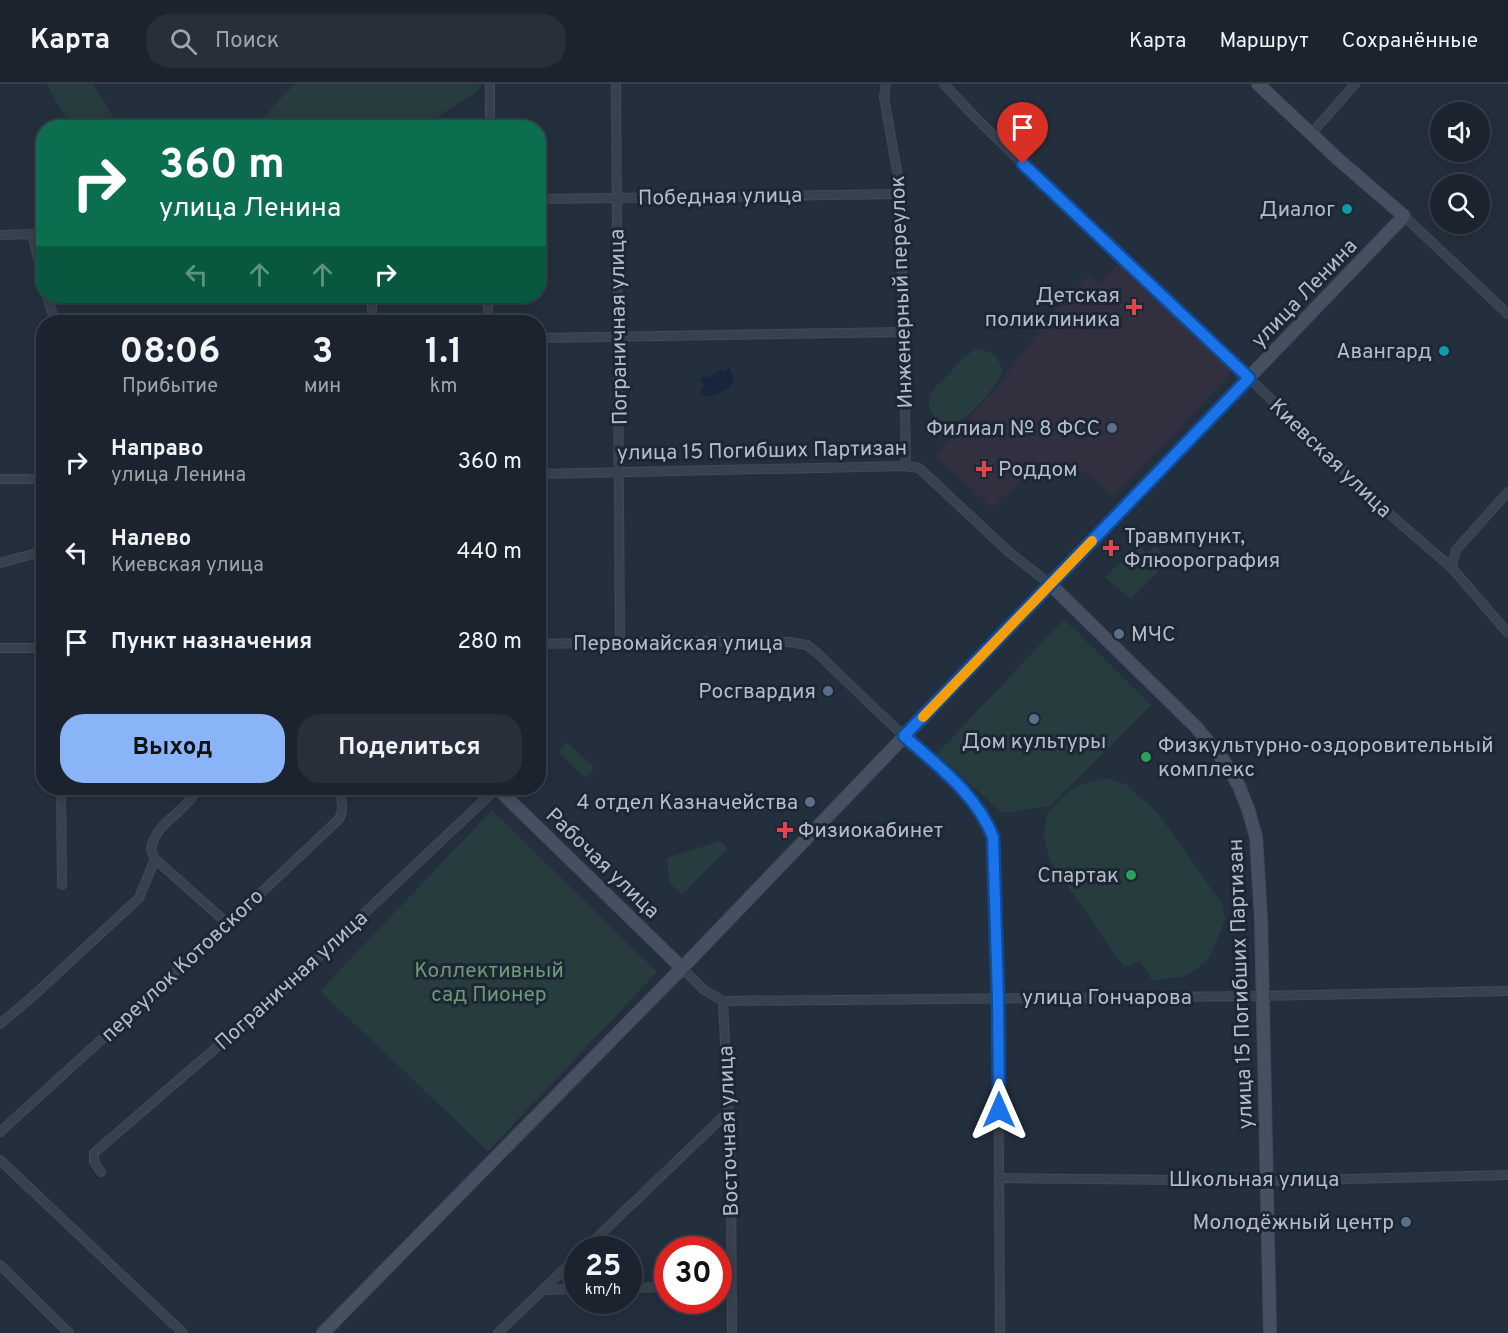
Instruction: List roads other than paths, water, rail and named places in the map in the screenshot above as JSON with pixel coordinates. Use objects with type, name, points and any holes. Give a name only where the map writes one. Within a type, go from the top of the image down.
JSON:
[{"type":"main road","points":[[1258,84],[1339,160],[1404,216]]},
{"type":"main road","name":"улица Ленина","points":[[323,1333],[682,968],[1404,216]]},
{"type":"main road","name":"улица 15 Погибших Партизан","points":[[1050,585],[1196,727],[1224,760],[1250,812],[1256,837],[1270,1333]]},
{"type":"main road","name":"Рабочая улица","points":[[504,795],[682,968]]},
{"type":"street","points":[[490,84],[490,120]]},
{"type":"street","name":"Пограничная улица","points":[[616,84],[621,642]]},
{"type":"street","name":"Инженерный переулок","points":[[886,84],[884,97],[901,194],[906,466]]},
{"type":"street","name":"Киевская улица","points":[[944,84],[1071,211],[1173,305],[1394,518],[1452,568],[1508,633]]},
{"type":"street","points":[[1312,133],[1355,84]]},
{"type":"street","name":"Победная улица","points":[[546,199],[901,194]]},
{"type":"street","points":[[1404,216],[1508,314]]},
{"type":"street","points":[[0,235],[32,234],[36,250]]},
{"type":"street","points":[[546,338],[904,332]]},
{"type":"street","name":"улица 15 Погибших Партизан","points":[[546,474],[906,466],[919,468],[1009,552],[1050,585]]},
{"type":"street","points":[[0,479],[36,479]]},
{"type":"street","points":[[1452,568],[1456,550],[1508,492]]},
{"type":"street","points":[[0,563],[36,553]]},
{"type":"street","name":"Первомайская улица","points":[[546,644],[789,642],[807,645],[972,800],[986,819],[993,837],[998,998],[1000,1333]]},
{"type":"street","points":[[0,648],[36,648]]},
{"type":"street","points":[[61,795],[62,885]]},
{"type":"street","points":[[193,795],[157,834],[151,850],[155,859],[228,924]]},
{"type":"street","name":"переулок Котовского","points":[[0,1132],[228,924],[339,819],[342,813],[339,795]]},
{"type":"street","name":"Пограничная улица","points":[[101,1172],[94,1162],[94,1153],[283,990],[490,795]]},
{"type":"street","points":[[0,1024],[139,898],[155,859]]},
{"type":"street","points":[[682,968],[704,990],[723,1000]]},
{"type":"street","name":"улица Гончарова","points":[[723,1000],[1262,996],[1508,991]]},
{"type":"street","name":"Восточная улица","points":[[723,1000],[729,1111],[730,1236]]},
{"type":"street","points":[[599,1236],[729,1111]]},
{"type":"street","points":[[0,1160],[183,1333]]},
{"type":"street","name":"Школьная улица","points":[[1000,1178],[1266,1181],[1508,1175]]},
{"type":"street","points":[[0,1265],[69,1333]]},
{"type":"street","points":[[498,1333],[564,1269]]},
{"type":"street","points":[[542,1290],[564,1289]]},
{"type":"street","name":"Восточная улица","points":[[732,1314],[732,1333]]},
{"type":"water","points":[[729,367],[734,379],[730,388],[711,397],[700,394],[704,384],[700,381],[701,377],[709,378],[720,369],[724,371]]},
{"type":"place","name":"Диалог","points":[[1347,209]]},
{"type":"place","name":"Детская поликлиника","points":[[1134,307]]},
{"type":"place","name":"Авангард","points":[[1444,351]]},
{"type":"place","name":"Филиал № 8 ФСС","points":[[1112,428]]},
{"type":"place","name":"Роддом","points":[[984,469]]},
{"type":"place","name":"Травмпункт, Флюорография","points":[[1111,548]]},
{"type":"place","name":"МЧС","points":[[1119,634]]},
{"type":"place","name":"Росгвардия","points":[[828,691]]},
{"type":"place","name":"Дом культуры","points":[[1034,719]]},
{"type":"place","name":"Физкультурно-оздоровительный комплекс","points":[[1146,757]]},
{"type":"place","name":"4 отдел Казначейства","points":[[810,802]]},
{"type":"place","name":"Физиокабинет","points":[[785,830]]},
{"type":"place","name":"Спартак","points":[[1131,875]]},
{"type":"place","name":"Молодёжный центр","points":[[1406,1222]]},
{"type":"park label","name":"Коллективный сад Пионер","points":[[489,982]]}]
